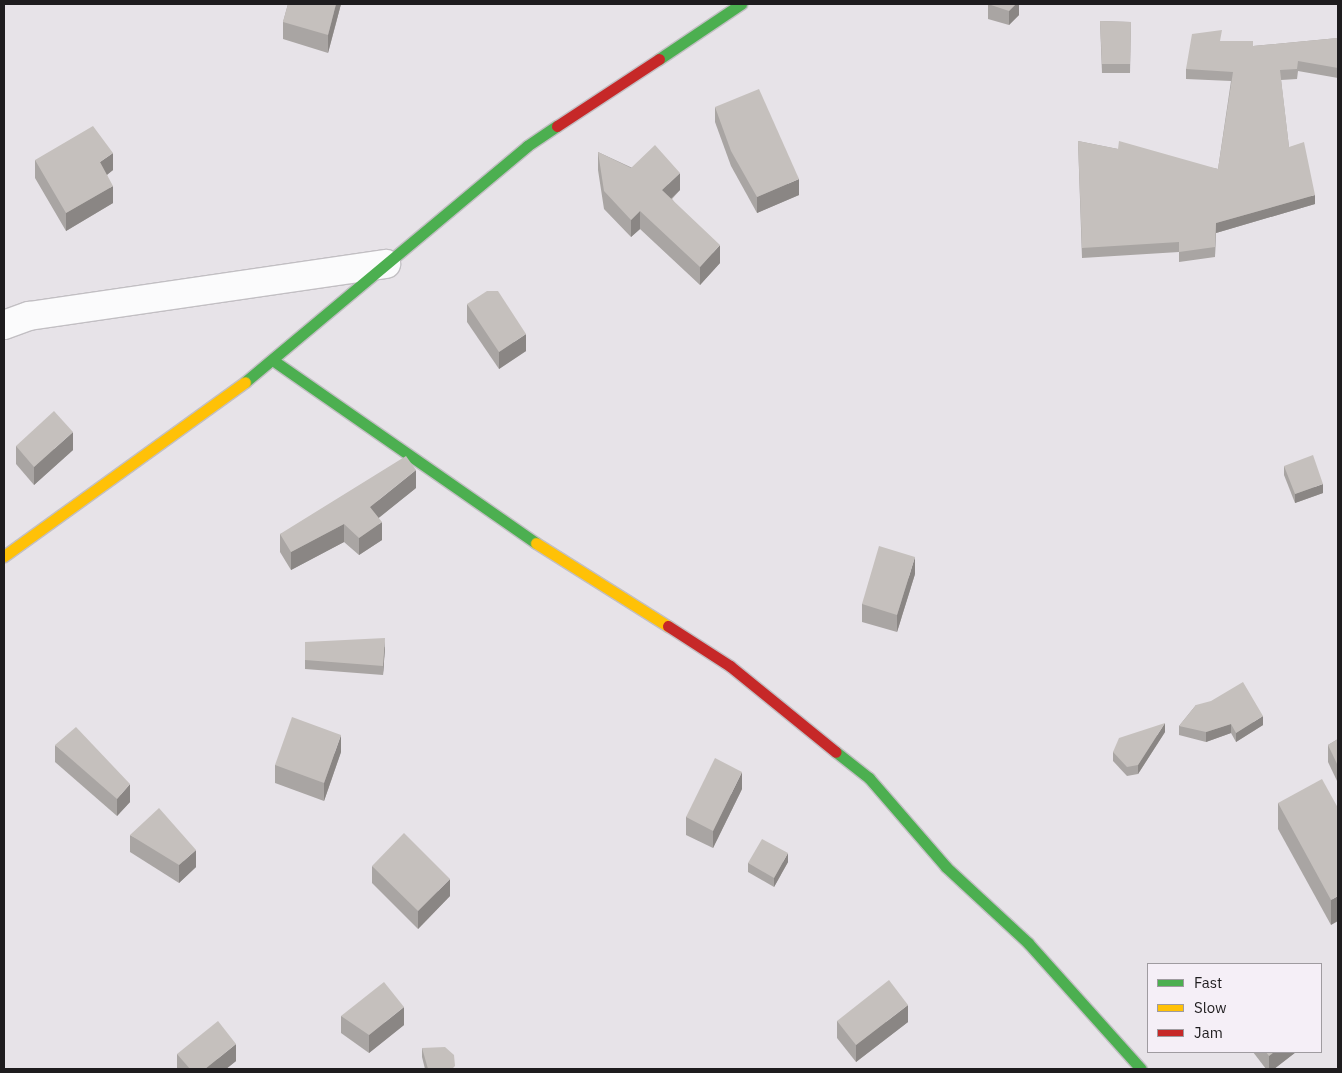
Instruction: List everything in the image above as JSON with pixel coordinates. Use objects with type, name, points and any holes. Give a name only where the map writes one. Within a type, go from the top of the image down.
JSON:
[{"type":"street","points":[[4,556],[274,361],[527,146],[741,4]]},
{"type":"street","points":[[4,325],[29,316],[386,264]]},
{"type":"street","points":[[274,361],[480,506],[730,666],[869,778],[946,867],[1028,943],[1141,1069]]},
{"type":"building","points":[[288,4],[336,4],[328,35],[283,22]]},
{"type":"building","points":[[988,4],[1016,4],[1009,11]]},
{"type":"building","points":[[1100,21],[1131,22],[1130,64],[1102,64]]},
{"type":"building","points":[[1222,30],[1220,41],[1253,41],[1253,46],[1338,38],[1338,68],[1298,61],[1297,69],[1280,70],[1289,147],[1304,142],[1315,195],[1216,223],[1215,247],[1179,252],[1179,242],[1082,248],[1078,141],[1118,149],[1119,141],[1218,169],[1233,72],[1186,69],[1192,34]]},
{"type":"building","points":[[759,89],[799,179],[757,197],[731,151],[715,107]]},
{"type":"building","points":[[93,126],[113,153],[100,162],[113,186],[66,213],[35,160]]},
{"type":"building","points":[[655,145],[680,173],[662,190],[720,245],[700,267],[640,211],[631,220],[604,191],[598,152],[631,168]]},
{"type":"building","points":[[487,291],[498,291],[526,334],[499,352],[467,304]]},
{"type":"building","points":[[54,411],[73,432],[34,467],[16,446]]},
{"type":"building","points":[[1313,455],[1323,484],[1295,494],[1284,466]]},
{"type":"building","points":[[406,456],[416,470],[370,507],[382,522],[359,538],[344,524],[291,552],[280,534]]},
{"type":"building","points":[[879,546],[915,557],[897,615],[862,604]]},
{"type":"building","points":[[385,638],[383,666],[305,660],[305,642]]},
{"type":"building","points":[[1243,682],[1263,716],[1236,733],[1231,724],[1206,732],[1179,726],[1196,705],[1211,701]]},
{"type":"building","points":[[292,717],[341,735],[324,783],[275,765]]},
{"type":"building","points":[[1165,723],[1138,765],[1127,767],[1113,752],[1119,738]]},
{"type":"building","points":[[76,727],[130,784],[117,799],[55,745]]},
{"type":"building","points":[[1338,739],[1338,766],[1328,745]]},
{"type":"building","points":[[715,758],[742,772],[713,831],[686,817]]},
{"type":"building","points":[[1322,779],[1338,808],[1338,896],[1331,900],[1278,803]]},
{"type":"building","points":[[159,808],[196,850],[179,865],[130,835]]},
{"type":"building","points":[[404,833],[450,879],[418,911],[372,866]]},
{"type":"building","points":[[762,839],[788,853],[774,878],[748,863]]},
{"type":"building","points":[[889,980],[908,1005],[856,1045],[837,1021]]},
{"type":"building","points":[[384,982],[404,1007],[369,1035],[341,1016]]},
{"type":"building","points":[[218,1021],[236,1044],[205,1069],[190,1069],[177,1054]]},
{"type":"building","points":[[445,1047],[454,1055],[455,1066],[452,1069],[428,1069],[422,1048]]},
{"type":"traffic: fast","points":[[659,59],[741,4]]},
{"type":"traffic: fast","points":[[245,382],[527,146],[557,126]]},
{"type":"traffic: fast","points":[[274,361],[536,543]]},
{"type":"traffic: fast","points":[[836,752],[869,778],[946,867],[1028,943],[1141,1069]]},
{"type":"traffic: slow","points":[[4,556],[245,382]]},
{"type":"traffic: slow","points":[[536,543],[668,626]]},
{"type":"traffic: jam","points":[[557,126],[659,59]]},
{"type":"traffic: jam","points":[[668,626],[730,666],[836,752]]}]
